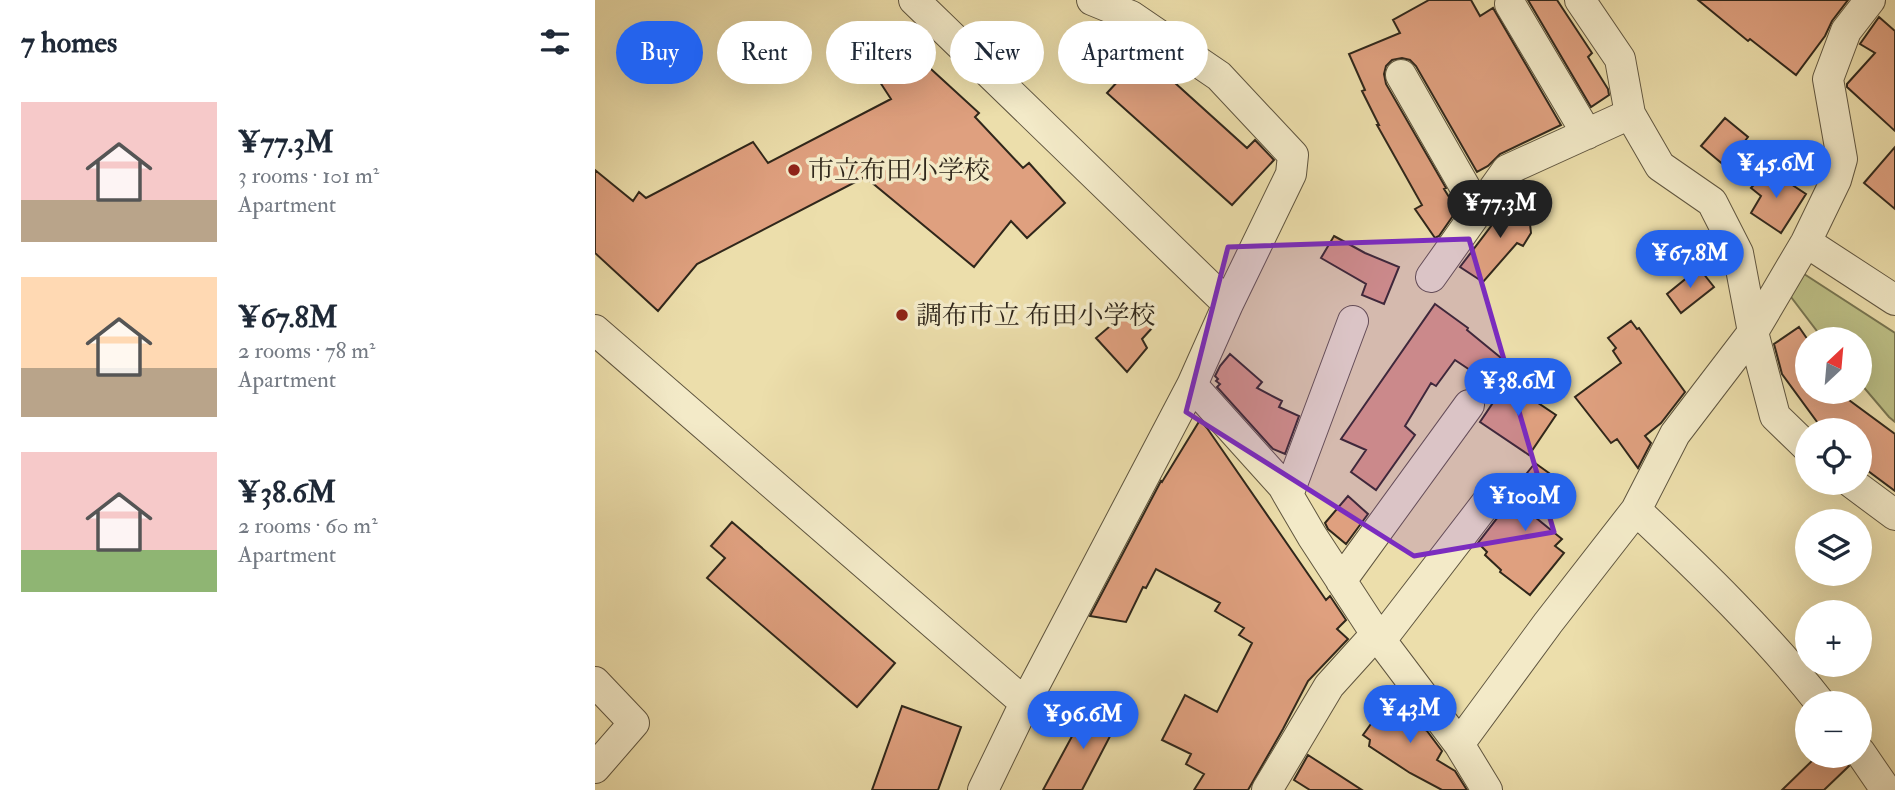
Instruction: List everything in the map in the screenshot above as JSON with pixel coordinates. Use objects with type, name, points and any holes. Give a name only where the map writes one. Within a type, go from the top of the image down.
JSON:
[{"type":"street","points":[[914,0],[1229,304]]},
{"type":"street","points":[[983,790],[1025,703],[1192,385],[1291,174],[1293,155],[1219,76],[1131,16],[1092,0]]},
{"type":"street","points":[[1580,0],[1620,59],[1630,114],[1660,166],[1712,202],[1738,253],[1753,332],[1775,416],[1795,435]]},
{"type":"street","points":[[1459,744],[1636,510],[1675,434],[1753,332],[1806,242],[1836,180],[1842,159],[1828,79],[1846,31],[1870,0]]},
{"type":"street","points":[[1510,4],[1587,134]]},
{"type":"street","points":[[1401,75],[1478,210]]},
{"type":"street","points":[[1431,277],[1507,170],[1630,114]]},
{"type":"street","points":[[1806,242],[1895,300]]},
{"type":"street","points":[[1288,495],[1353,321]]},
{"type":"street","points":[[595,330],[1025,703]]},
{"type":"street","points":[[1192,385],[1283,486],[1378,637],[1459,744],[1487,790]]},
{"type":"street","points":[[1341,581],[1469,405]]},
{"type":"street","points":[[1267,790],[1329,686],[1378,637],[1494,493]]},
{"type":"street","points":[[1868,495],[1895,515]]},
{"type":"street","points":[[1636,510],[1743,616],[1811,691]]},
{"type":"street","points":[[595,682],[634,723],[595,768]]},
{"type":"street","points":[[1871,768],[1886,790]]},
{"type":"highlighted area","points":[[1469,239],[1554,532],[1414,556],[1186,412],[1228,247]]},
{"type":"green space","points":[[1801,272],[1895,333],[1895,422],[1873,398],[1873,327],[1814,327],[1788,293]]},
{"type":"building","points":[[1429,0],[1471,0],[1480,16],[1493,8],[1561,125],[1500,154],[1477,172],[1416,66],[1410,60],[1402,58],[1392,60],[1386,66],[1384,74],[1386,84],[1457,210],[1435,238],[1415,209],[1422,205],[1377,125],[1349,54],[1400,33],[1393,20]]},
{"type":"building","points":[[1528,0],[1557,0],[1592,53],[1588,57],[1609,95],[1591,107]]},
{"type":"building","points":[[1698,0],[1848,0],[1796,75],[1750,39],[1748,41]]},
{"type":"building","points":[[1879,17],[1895,31],[1895,131],[1847,87],[1875,53],[1860,44]]},
{"type":"building","points":[[936,74],[979,113],[975,117],[1023,168],[1029,163],[1065,203],[1027,238],[1011,221],[974,267],[865,177],[697,264],[658,311],[595,253],[595,170],[633,201],[639,192],[646,198],[753,142],[768,163],[891,99],[881,84],[936,84]]},
{"type":"building","points":[[1115,84],[1176,84],[1247,148],[1255,140],[1274,160],[1232,205],[1107,93]]},
{"type":"building","points":[[1725,118],[1748,137],[1725,166],[1701,146]]},
{"type":"building","points":[[1895,147],[1895,209],[1864,183]]},
{"type":"building","points":[[1768,169],[1806,194],[1781,233],[1751,213],[1761,196],[1751,188]]},
{"type":"building","points":[[1514,196],[1528,206],[1531,233],[1523,246],[1517,243],[1483,282],[1460,267]]},
{"type":"building","points":[[1334,236],[1399,267],[1384,304],[1362,295],[1366,284],[1321,258]]},
{"type":"building","points":[[1699,268],[1714,287],[1681,313],[1667,294]]},
{"type":"building","points":[[1435,304],[1468,328],[1467,330],[1506,362],[1494,386],[1455,360],[1436,386],[1431,383],[1405,426],[1415,435],[1376,490],[1351,472],[1366,450],[1341,439]]},
{"type":"building","points":[[1129,310],[1152,328],[1142,339],[1147,348],[1127,372],[1096,338]]},
{"type":"building","points":[[1631,321],[1639,328],[1685,392],[1661,423],[1645,436],[1651,443],[1638,468],[1617,439],[1611,443],[1575,397],[1621,363],[1613,351],[1616,348],[1608,338]]},
{"type":"building","points":[[1795,330],[1795,392],[1782,374],[1774,344]]},
{"type":"building","points":[[1230,354],[1262,382],[1257,388],[1282,401],[1279,407],[1299,416],[1285,454],[1273,449],[1217,387],[1220,384],[1215,376]]},
{"type":"building","points":[[1507,382],[1556,415],[1529,455],[1480,422]]},
{"type":"building","points":[[1804,404],[1854,404],[1895,434],[1895,491],[1872,474],[1872,418],[1814,418]]},
{"type":"building","points":[[1200,420],[1326,600],[1330,596],[1346,620],[1337,629],[1348,639],[1308,681],[1248,790],[1194,790],[1204,774],[1186,764],[1191,754],[1162,740],[1185,695],[1217,712],[1252,643],[1239,635],[1244,628],[1215,611],[1220,603],[1156,569],[1146,588],[1143,587],[1126,622],[1090,616],[1161,481]]},
{"type":"building","points":[[1535,463],[1560,481],[1535,517],[1562,539],[1555,546],[1564,553],[1530,595],[1500,572],[1478,543],[1508,504],[1511,493]]},
{"type":"building","points":[[1348,496],[1368,514],[1346,544],[1328,529],[1325,523]]},
{"type":"building","points":[[732,522],[895,663],[857,707],[707,578],[725,558],[711,546]]},
{"type":"building","points":[[1396,689],[1421,722],[1418,726],[1427,731],[1442,751],[1437,760],[1455,771],[1467,790],[1442,790],[1369,746],[1370,740],[1363,735]]},
{"type":"building","points":[[1090,703],[1119,719],[1082,790],[1043,790]]},
{"type":"building","points":[[902,706],[961,727],[938,790],[872,790]]},
{"type":"building","points":[[1308,755],[1362,790],[1310,790],[1294,780]]},
{"type":"building","points":[[1805,768],[1847,768],[1824,790],[1782,790]]},
{"type":"place","name":"市立布田小学校","points":[[794,170]]},
{"type":"place","name":"調布市立 布田小学校","points":[[902,315]]}]
